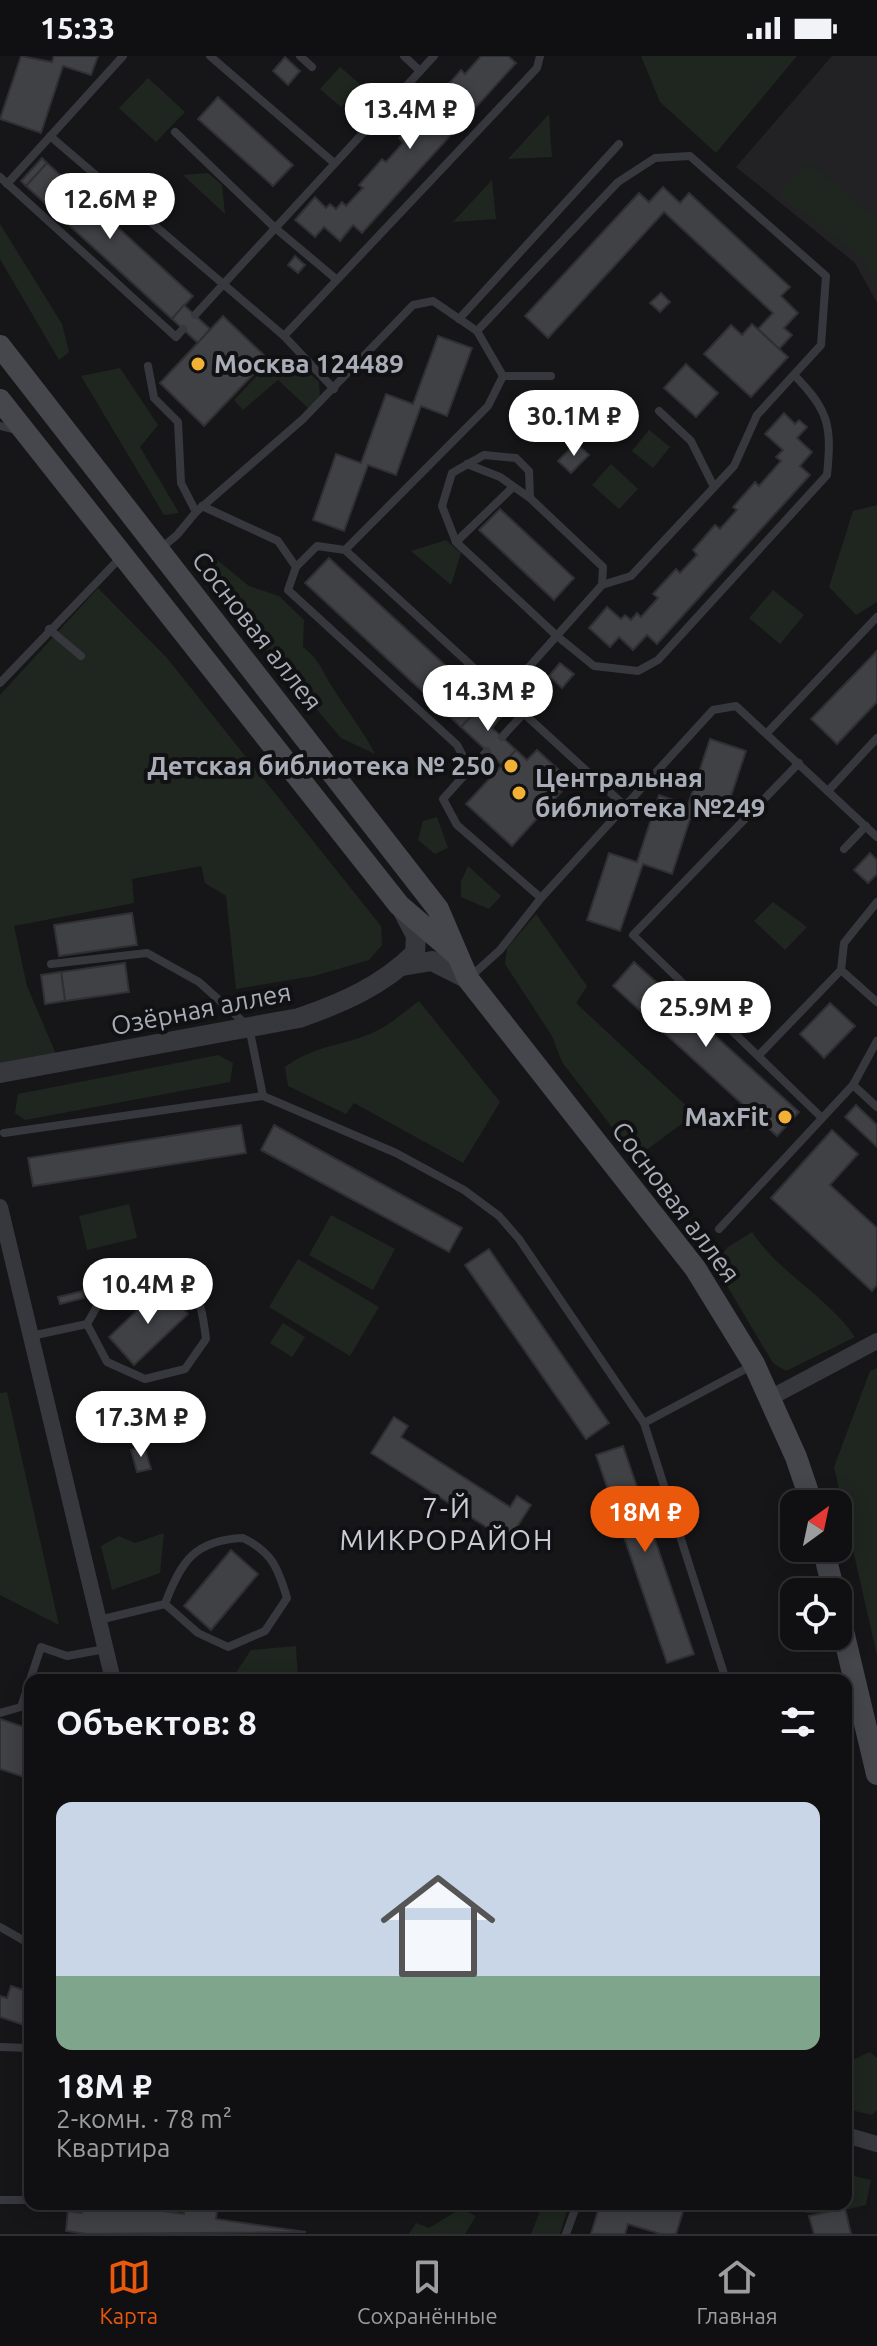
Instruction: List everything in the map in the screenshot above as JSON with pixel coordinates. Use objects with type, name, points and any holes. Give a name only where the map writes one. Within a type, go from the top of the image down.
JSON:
[{"type":"main road","name":"Сосновая аллея","points":[[0,346],[438,909],[450,960],[692,1263],[754,1364],[806,1490]]},
{"type":"main road","points":[[0,400],[402,910],[450,960]]},
{"type":"main road","points":[[848,1650],[877,1774]]},
{"type":"street","points":[[402,910],[418,944],[402,966]]},
{"type":"street","points":[[402,966],[423,960],[450,960]]},
{"type":"street","name":"Озёрная аллея","points":[[0,1073],[299,1018],[361,993],[402,966]]},
{"type":"street","points":[[0,1207],[2,1228],[111,1674]]},
{"type":"street","points":[[770,1398],[877,1341]]},
{"type":"street","points":[[852,2137],[877,2144]]},
{"type":"lane","points":[[123,56],[50,136],[4,180],[176,337],[183,329]]},
{"type":"lane","points":[[210,56],[333,162]]},
{"type":"lane","points":[[300,56],[312,67]]},
{"type":"lane","points":[[404,56],[420,71]]},
{"type":"lane","points":[[195,315],[434,56]]},
{"type":"lane","points":[[284,336],[537,68],[540,56]]},
{"type":"lane","points":[[175,132],[274,227],[336,279]]},
{"type":"lane","points":[[50,136],[221,286],[284,336],[334,389]]},
{"type":"lane","points":[[459,319],[619,144]]},
{"type":"lane","points":[[477,331],[618,182],[655,158],[690,156],[826,276],[821,345],[757,415],[734,466],[631,576],[602,585],[504,695]]},
{"type":"lane","points":[[159,551],[199,509],[334,389],[413,305],[433,301],[477,331],[503,376]]},
{"type":"lane","points":[[148,366],[154,398],[178,422],[181,483],[199,509],[278,541],[296,567]]},
{"type":"lane","points":[[530,498],[529,471],[516,458],[484,455],[452,473],[442,506],[456,542],[557,636],[594,666],[638,671],[658,660],[827,475],[831,439],[819,400],[794,375]]},
{"type":"lane","points":[[503,376],[551,376]]},
{"type":"lane","points":[[345,550],[488,406],[503,376]]},
{"type":"lane","points":[[659,411],[691,441],[714,487]]},
{"type":"lane","points":[[0,426],[26,432]]},
{"type":"lane","points":[[467,464],[530,498],[603,567],[602,585]]},
{"type":"lane","points":[[456,542],[513,487]]},
{"type":"lane","points":[[470,769],[457,745],[288,590],[296,567],[317,546],[345,550],[625,806]]},
{"type":"lane","points":[[0,683],[123,555]]},
{"type":"lane","points":[[767,733],[877,617]]},
{"type":"lane","points":[[49,629],[81,656]]},
{"type":"lane","points":[[468,979],[500,950],[541,898],[713,710],[736,706],[877,837]]},
{"type":"lane","points":[[502,737],[524,713]]},
{"type":"lane","points":[[828,791],[877,738]]},
{"type":"lane","points":[[487,751],[443,799],[457,825],[541,898]]},
{"type":"lane","points":[[799,763],[633,935],[821,1117]]},
{"type":"lane","points":[[844,849],[866,826]]},
{"type":"lane","points":[[759,1055],[841,970],[844,943],[877,902]]},
{"type":"lane","points":[[51,964],[147,953],[199,982],[249,1027],[263,1096]]},
{"type":"lane","points":[[841,970],[877,1002]]},
{"type":"lane","points":[[719,1229],[853,1085],[877,1041]]},
{"type":"lane","points":[[853,1085],[877,1107]]},
{"type":"lane","points":[[4,1133],[263,1096],[396,1153],[464,1190],[499,1216],[519,1239],[644,1423],[724,1674]]},
{"type":"lane","points":[[30,1336],[87,1324],[108,1287],[145,1268],[182,1277],[202,1306],[206,1339],[185,1369],[145,1379],[107,1362],[87,1324]]},
{"type":"lane","points":[[644,1423],[754,1364]]},
{"type":"lane","points":[[243,1538],[263,1547],[277,1564],[287,1598],[265,1631],[228,1647],[198,1633],[165,1604],[177,1573],[192,1556],[216,1539],[243,1538]]},
{"type":"lane","points":[[99,1620],[165,1604]]},
{"type":"lane","points":[[32,1674],[41,1647],[67,1656],[105,1649]]},
{"type":"lane","points":[[0,1713],[21,1707],[24,1698]]},
{"type":"lane","points":[[0,1927],[24,1941]]},
{"type":"lane","points":[[0,2047],[24,2048]]},
{"type":"lane","points":[[0,2200],[24,2200]]},
{"type":"lane","points":[[566,2234],[575,2210]]},
{"type":"shaded area","points":[[641,56],[797,56],[716,153],[660,102]]},
{"type":"shaded area","points":[[832,56],[877,56],[877,303],[855,263],[736,167]]},
{"type":"shaded area","points":[[340,67],[361,85],[341,107],[320,89]]},
{"type":"shaded area","points":[[148,78],[185,112],[156,142],[119,108]]},
{"type":"shaded area","points":[[549,114],[552,157],[508,159]]},
{"type":"shaded area","points":[[808,162],[877,219],[877,287],[866,261],[779,194]]},
{"type":"shaded area","points":[[208,173],[222,185],[225,214],[183,175]]},
{"type":"shaded area","points":[[492,180],[496,219],[453,222]]},
{"type":"shaded area","points":[[0,224],[62,324],[69,352],[59,360],[0,259]]},
{"type":"shaded area","points":[[294,359],[319,382],[320,397],[308,408],[278,380],[243,410],[234,400],[272,360]]},
{"type":"shaded area","points":[[120,368],[158,425],[140,447],[179,513],[164,515],[81,376]]},
{"type":"shaded area","points":[[649,430],[670,447],[653,468],[632,451]]},
{"type":"shaded area","points":[[611,464],[638,489],[619,509],[592,485]]},
{"type":"shaded area","points":[[877,505],[877,602],[856,615],[829,587],[853,511]]},
{"type":"shaded area","points":[[446,540],[461,553],[451,585],[411,551]]},
{"type":"shaded area","points":[[216,559],[249,586],[279,596],[304,620],[303,647],[317,661],[375,754],[341,738],[267,651],[244,614],[212,576]]},
{"type":"shaded area","points":[[98,588],[167,658],[381,926],[382,945],[369,960],[314,976],[236,989],[226,896],[205,883],[201,866],[132,879],[134,903],[14,926],[27,986],[58,1059],[0,1069],[0,695]]},
{"type":"shaded area","points":[[773,590],[804,615],[780,644],[749,618]]},
{"type":"shaded area","points":[[437,817],[448,848],[435,854],[418,840],[423,821]]},
{"type":"shaded area","points":[[468,866],[501,896],[489,909],[461,897],[461,882]]},
{"type":"shaded area","points":[[773,902],[807,927],[785,950],[754,921]]},
{"type":"shaded area","points":[[536,914],[587,986],[576,1003],[695,1114],[641,1154],[618,1135],[562,1062],[552,1036],[505,964],[507,948]]},
{"type":"shaded area","points":[[419,1001],[500,1102],[463,1163],[354,1103],[346,1114],[288,1086],[285,1067],[317,1050],[378,1030]]},
{"type":"shaded area","points":[[218,1055],[233,1063],[230,1082],[25,1120],[15,1113],[18,1094]]},
{"type":"shaded area","points":[[129,1204],[137,1238],[87,1250],[79,1216]]},
{"type":"shaded area","points":[[331,1215],[395,1249],[373,1290],[309,1255]]},
{"type":"shaded area","points":[[752,1232],[776,1260],[844,1322],[855,1337],[786,1371],[773,1363],[714,1264],[728,1247]]},
{"type":"shaded area","points":[[298,1259],[379,1307],[350,1356],[269,1307]]},
{"type":"shaded area","points":[[283,1323],[305,1337],[292,1357],[270,1343]]},
{"type":"shaded area","points":[[877,1368],[877,1655],[852,1546],[852,1490],[839,1490],[834,1467],[870,1371]]},
{"type":"shaded area","points":[[7,1392],[59,1625],[0,1595],[0,1393]]},
{"type":"shaded area","points":[[164,1533],[160,1573],[112,1590],[101,1546],[119,1536],[135,1543]]},
{"type":"shaded area","points":[[296,1646],[298,1674],[235,1674],[251,1650]]},
{"type":"shaded area","points":[[870,2052],[877,2058],[877,2110],[872,2115],[852,2110],[852,2060]]},
{"type":"shaded area","points":[[852,2175],[871,2180],[866,2205],[852,2208]]},
{"type":"shaded area","points":[[458,2210],[476,2216],[465,2234],[409,2234],[416,2223],[429,2228]]},
{"type":"shaded area","points":[[541,2210],[567,2210],[560,2234],[531,2234]]},
{"type":"shaded area","points":[[806,2210],[845,2210],[832,2213],[805,2213]]},
{"type":"building","points":[[21,56],[52,62],[54,56],[98,56],[91,75],[63,66],[41,133],[0,119]]},
{"type":"building","points":[[481,56],[508,56],[516,63],[362,233],[353,225],[340,241],[324,227],[315,237],[295,220],[315,197],[326,208],[330,204],[336,209],[342,202],[346,206],[363,188],[359,185],[382,159],[386,162],[403,143],[399,138],[422,113],[426,117],[443,98],[439,95],[461,70],[465,74]]},
{"type":"building","points":[[285,57],[300,71],[288,85],[273,71]]},
{"type":"building","points":[[218,97],[293,165],[273,186],[198,119]]},
{"type":"building","points":[[42,158],[47,163],[26,186],[21,181]]},
{"type":"building","points":[[47,163],[193,296],[172,319],[26,186]]},
{"type":"building","points":[[663,187],[680,203],[689,193],[790,287],[781,296],[798,313],[784,328],[792,335],[779,349],[758,329],[773,313],[664,212],[548,338],[525,316],[639,193],[649,202]]},
{"type":"building","points":[[295,256],[305,265],[298,273],[288,265]]},
{"type":"building","points":[[661,293],[670,302],[660,312],[650,303]]},
{"type":"building","points":[[184,305],[210,329],[198,343],[172,319]]},
{"type":"building","points":[[223,316],[268,359],[204,426],[160,383]]},
{"type":"building","points":[[752,324],[788,357],[751,397],[704,354],[731,325],[742,335]]},
{"type":"building","points":[[438,336],[472,348],[447,416],[421,406],[396,475],[368,465],[344,531],[313,520],[336,454],[361,463],[386,394],[413,404]]},
{"type":"building","points":[[686,364],[718,393],[696,417],[664,388]]},
{"type":"building","points":[[784,413],[795,424],[799,420],[807,427],[797,438],[812,452],[800,466],[810,475],[657,644],[647,635],[633,650],[619,637],[610,647],[589,628],[607,607],[621,619],[625,615],[631,620],[637,613],[641,617],[658,598],[653,594],[676,569],[680,573],[697,555],[693,550],[715,525],[720,529],[737,510],[733,507],[755,482],[759,486],[781,461],[776,457],[783,450],[765,434]]},
{"type":"building","points":[[576,443],[589,455],[571,473],[558,461]]},
{"type":"building","points":[[500,509],[574,578],[554,600],[479,530]]},
{"type":"building","points":[[329,558],[485,702],[461,727],[305,583]]},
{"type":"building","points":[[877,651],[877,702],[837,744],[811,719]]},
{"type":"building","points":[[560,663],[574,674],[562,688],[549,676]]},
{"type":"building","points":[[485,702],[501,717],[492,728],[516,750],[502,765],[461,727]]},
{"type":"building","points":[[710,739],[746,751],[724,817],[694,807],[672,874],[643,864],[620,931],[587,920],[609,853],[637,862],[659,795],[688,805]]},
{"type":"building","name":"Центральная библиотека №249","points":[[516,750],[527,760],[537,750],[571,781],[512,846],[466,804]]},
{"type":"building","points":[[870,853],[877,860],[877,874],[868,883],[854,870]]},
{"type":"building","points":[[132,913],[137,945],[59,956],[54,925]]},
{"type":"building","points":[[634,962],[799,1112],[777,1136],[613,986]]},
{"type":"building","points":[[125,963],[129,992],[65,1001],[61,972]]},
{"type":"building","points":[[61,972],[65,1001],[45,1004],[41,975]]},
{"type":"building","points":[[830,1003],[855,1026],[824,1058],[800,1034]]},
{"type":"building","points":[[856,1105],[877,1125],[877,1147],[845,1117]]},
{"type":"building","points":[[241,1125],[246,1153],[33,1186],[28,1158]]},
{"type":"building","points":[[274,1125],[462,1228],[449,1252],[261,1150]]},
{"type":"building","points":[[832,1130],[858,1154],[830,1185],[877,1228],[877,1285],[872,1291],[771,1198]]},
{"type":"building","points":[[489,1249],[609,1423],[586,1439],[465,1265]]},
{"type":"building","points":[[162,1287],[188,1314],[134,1365],[109,1337]]},
{"type":"building","points":[[83,1291],[84,1298],[60,1304],[58,1297]]},
{"type":"building","points":[[394,1417],[408,1426],[401,1437],[510,1507],[517,1496],[531,1505],[508,1541],[371,1453]]},
{"type":"building","points":[[144,1446],[151,1469],[137,1472],[131,1450]]},
{"type":"building","points":[[623,1446],[694,1654],[667,1663],[596,1455]]},
{"type":"building","points":[[231,1550],[258,1574],[211,1630],[184,1606]]},
{"type":"building","points":[[0,1719],[24,1727],[24,1777],[0,1769]]},
{"type":"building","points":[[11,1986],[24,1990],[24,2025],[0,2017],[0,1996],[7,1998]]},
{"type":"building","points":[[82,2210],[156,2210],[184,2214],[184,2210],[217,2210],[216,2219],[306,2232],[87,2234],[66,2231],[68,2211],[82,2213]]},
{"type":"building","points":[[598,2210],[683,2210],[676,2234],[661,2234],[628,2224],[625,2234],[591,2234]]},
{"type":"building","points":[[845,2210],[851,2234],[814,2234],[809,2216]]},
{"type":"place","name":"Москва 124489","points":[[198,364]]},
{"type":"place","name":"Детская библиотека № 250","points":[[511,766]]},
{"type":"place","name":"Центральная библиотека №249","points":[[519,793]]},
{"type":"place","name":"MaxFit","points":[[785,1117]]},
{"type":"district","name":"7-Й МИКРОРАЙОН","points":[[447,1524]]}]
